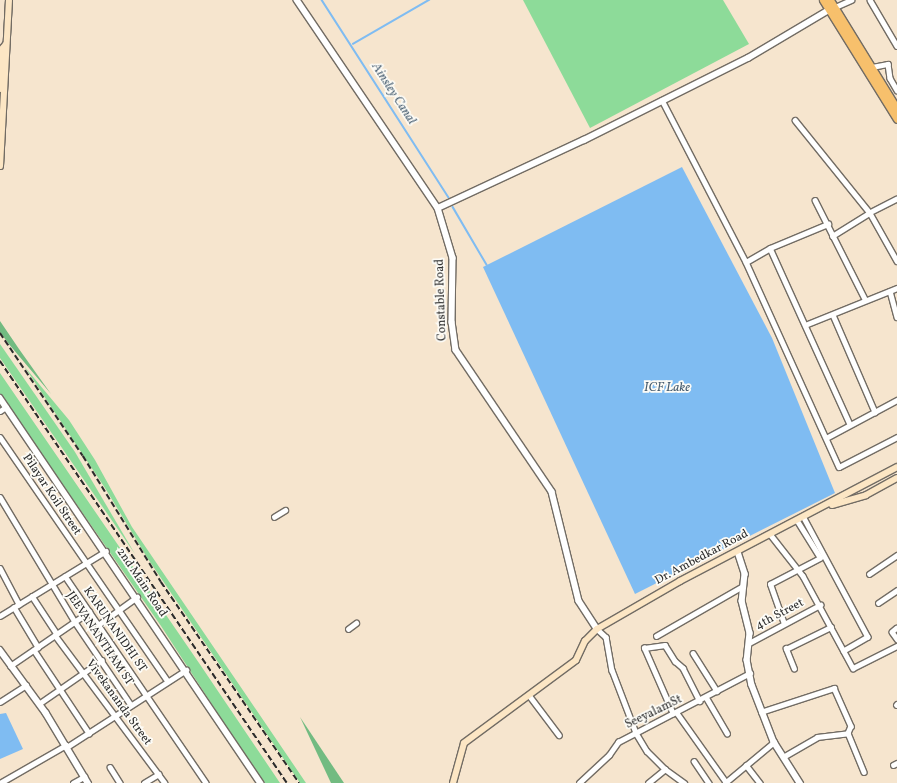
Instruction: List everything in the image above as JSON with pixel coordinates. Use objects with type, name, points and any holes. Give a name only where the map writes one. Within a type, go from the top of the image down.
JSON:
[{"type":"main road","points":[[0,166],[7,68],[6,44],[9,0]]},
{"type":"main road","points":[[823,0],[832,9],[872,67],[897,109]]},
{"type":"main road","points":[[830,0],[832,9],[897,119]]},
{"type":"main road","points":[[0,89],[3,48],[6,44]]},
{"type":"main road","name":"Dr. Ambedkar Road","points":[[453,783],[464,744],[576,660],[585,641],[597,629],[680,581],[738,552],[897,467]]},
{"type":"main road","name":"Dr. Ambedkar Road","points":[[818,509],[866,495],[896,481]]},
{"type":"street","name":"Constable Road","points":[[297,0],[438,208],[453,258],[452,322],[456,350],[552,492],[579,601],[597,629]]},
{"type":"street","points":[[438,208],[564,150],[748,58],[832,9],[851,0]]},
{"type":"street","points":[[870,0],[897,46]]},
{"type":"street","points":[[872,67],[888,64],[890,78],[897,90]]},
{"type":"street","points":[[662,100],[746,262],[839,467],[897,436]]},
{"type":"street","points":[[795,120],[870,213],[897,261]]},
{"type":"street","points":[[834,236],[870,213],[897,199]]},
{"type":"street","points":[[815,200],[865,299]]},
{"type":"street","points":[[746,262],[770,248],[828,224]]},
{"type":"street","points":[[770,248],[850,424]]},
{"type":"street","points":[[805,325],[861,304],[865,299],[897,288]]},
{"type":"street","points":[[890,291],[897,316]]},
{"type":"street","points":[[833,315],[875,412]]},
{"type":"street","name":"2nd Main Road","points":[[0,398],[106,551],[261,783]]},
{"type":"street","points":[[826,438],[897,400]]},
{"type":"street","points":[[0,411],[6,407]]},
{"type":"street","name":"Pilayar Koil Street","points":[[0,437],[168,681]]},
{"type":"street","name":"JEEVANANTHAM ST","points":[[0,498],[74,622],[102,660],[131,704]]},
{"type":"street","points":[[274,517],[285,510]]},
{"type":"street","points":[[804,516],[868,637],[844,651]]},
{"type":"street","points":[[784,624],[770,584],[820,558],[797,521]]},
{"type":"street","points":[[770,534],[798,570],[820,605],[853,668],[897,646]]},
{"type":"street","points":[[0,616],[106,551]]},
{"type":"street","points":[[738,552],[745,574],[742,601],[750,634],[747,660],[750,673],[762,712],[774,742],[800,783]]},
{"type":"street","points":[[869,574],[897,555]]},
{"type":"street","points":[[0,568],[19,604]]},
{"type":"street","name":"KARUNANIDHI ST","points":[[65,576],[206,783]]},
{"type":"street","points":[[656,636],[743,586]]},
{"type":"street","points":[[878,603],[897,590]]},
{"type":"street","name":"Vivekananda Street","points":[[32,596],[56,635],[113,716],[159,774],[164,783]]},
{"type":"street","points":[[98,625],[137,597]]},
{"type":"street","name":"4th Street","points":[[749,643],[820,605]]},
{"type":"street","points":[[14,607],[36,648],[89,733]]},
{"type":"street","points":[[10,666],[89,612]]},
{"type":"street","points":[[348,629],[356,623]]},
{"type":"street","points":[[794,669],[786,649],[831,627]]},
{"type":"street","points":[[897,628],[892,632],[897,639]]},
{"type":"street","points":[[597,629],[606,637],[612,670],[636,733],[647,751],[665,769],[684,783]]},
{"type":"street","points":[[700,701],[683,668],[675,661],[665,644],[644,648],[675,714],[725,782],[774,742]]},
{"type":"street","points":[[0,650],[2,658],[40,703],[88,783]]},
{"type":"street","points":[[693,653],[717,691]]},
{"type":"street","points":[[40,703],[102,660]]},
{"type":"street","points":[[0,783],[89,733],[131,704],[186,670]]},
{"type":"street","name":"SeeyalamSt","points":[[579,783],[609,755],[618,742],[700,701],[750,673]]},
{"type":"street","points":[[0,702],[26,685]]},
{"type":"street","points":[[762,712],[834,688],[851,726],[848,733],[864,772]]},
{"type":"street","points":[[529,695],[559,735]]},
{"type":"street","points":[[706,697],[727,733]]},
{"type":"street","points":[[783,757],[817,737],[848,733]]},
{"type":"street","points":[[694,761],[710,783]]},
{"type":"street","points":[[746,765],[760,783]]},
{"type":"street","points":[[110,767],[120,783]]},
{"type":"street","points":[[648,783],[665,769]]},
{"type":"street","points":[[144,783],[159,774]]},
{"type":"street","points":[[73,783],[84,777]]},
{"type":"green space","points":[[523,0],[723,0],[749,44],[590,128]]},
{"type":"green space","points":[[0,321],[19,349],[51,394],[0,332]]},
{"type":"green space","points":[[0,344],[75,452],[135,554],[0,358]]},
{"type":"green space","points":[[24,366],[69,420],[95,460],[132,527],[306,783],[300,783],[148,559],[105,488]]},
{"type":"green space","points":[[0,373],[280,783],[265,783],[224,723],[161,626],[0,394]]},
{"type":"green space","points":[[300,717],[344,783],[331,783]]},
{"type":"water","name":"ICF Lake","points":[[682,167],[772,338],[835,493],[635,594],[483,267]]},
{"type":"water","points":[[6,713],[23,749],[0,759],[0,714]]},
{"type":"waterway","name":"Ainsley Canal","points":[[322,0],[449,198]]},
{"type":"waterway","points":[[353,44],[429,0]]},
{"type":"waterway","name":"Ainsley Canal","points":[[453,207],[487,265]]},
{"type":"railway","points":[[0,333],[83,456],[161,582],[299,783]]},
{"type":"railway","points":[[0,361],[287,783]]}]
